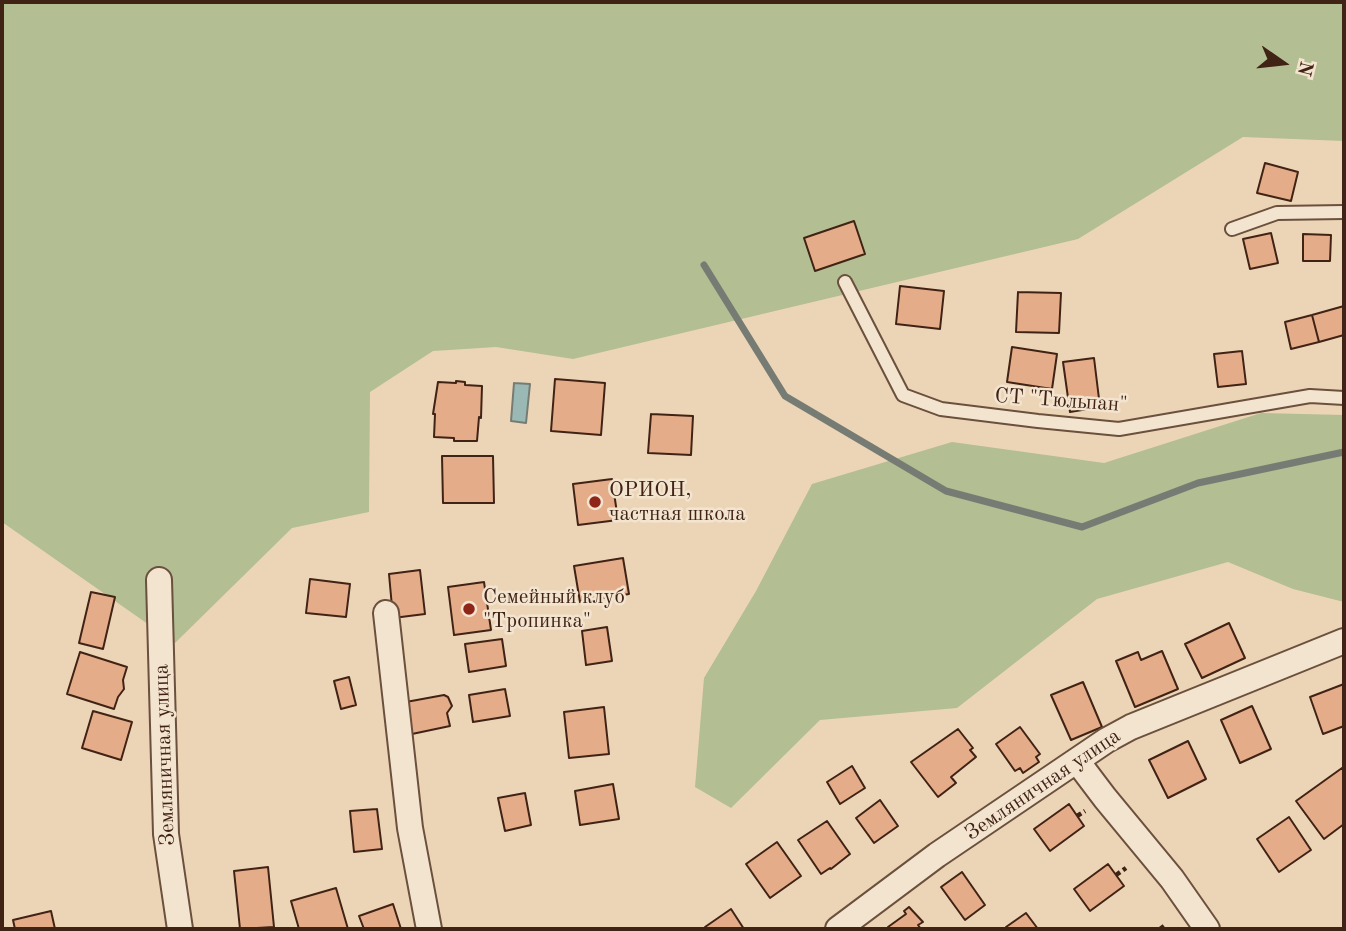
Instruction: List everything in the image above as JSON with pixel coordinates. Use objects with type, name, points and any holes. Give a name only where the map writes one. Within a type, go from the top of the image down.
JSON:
[{"type":"street","name":"Земляничная улица","points":[[159,580],[166,834],[180,929]]},
{"type":"street","points":[[386,613],[410,828],[429,929]]},
{"type":"street","name":"Земляничная улица","points":[[838,929],[937,855],[1131,727],[1344,640]]},
{"type":"street","points":[[1077,761],[1172,879],[1207,929]]},
{"type":"lane","points":[[1232,229],[1277,213],[1344,212]]},
{"type":"lane","name":"СТ \"Тюльпан\"","points":[[845,282],[903,395],[941,409],[1119,429],[1310,396],[1344,398]]},
{"type":"path","points":[[1077,816],[1086,810]]},
{"type":"path","points":[[1116,875],[1126,868]]},
{"type":"green space","points":[[2,2],[1344,2],[1344,141],[1243,137],[1078,239],[573,359],[496,347],[433,351],[370,392],[369,512],[292,528],[175,643],[2,522]]},
{"type":"green space","points":[[1261,413],[1344,415],[1344,602],[1293,589],[1228,562],[1097,599],[957,708],[820,720],[731,808],[695,787],[704,678],[756,591],[812,484],[952,442],[1104,463]]},
{"type":"water","points":[[514,383],[530,384],[526,423],[511,421]]},
{"type":"building","points":[[1265,163],[1298,172],[1291,201],[1257,193]]},
{"type":"building","points":[[854,221],[865,254],[815,271],[804,238]]},
{"type":"building","points":[[1271,233],[1278,263],[1250,269],[1243,239]]},
{"type":"building","points":[[1303,234],[1331,235],[1330,261],[1303,261]]},
{"type":"building","points":[[900,286],[944,291],[940,329],[896,324]]},
{"type":"building","points":[[1018,292],[1061,293],[1059,333],[1016,332]]},
{"type":"building","points":[[1344,306],[1344,335],[1319,342],[1312,315]]},
{"type":"building","points":[[1312,315],[1319,342],[1291,349],[1285,322]]},
{"type":"building","points":[[1012,347],[1057,354],[1052,389],[1007,382]]},
{"type":"building","points":[[1242,351],[1246,384],[1218,387],[1214,354]]},
{"type":"building","points":[[1094,358],[1100,407],[1070,412],[1063,362]]},
{"type":"building","points":[[555,379],[605,383],[601,435],[551,431]]},
{"type":"building","points":[[438,382],[465,382],[465,385],[482,386],[477,441],[454,441],[454,438],[434,437],[433,414]]},
{"type":"building","points":[[651,414],[693,416],[691,455],[648,453]]},
{"type":"building","points":[[442,456],[493,456],[494,503],[443,503]]},
{"type":"building","name":"ОРИОН, частная школа","points":[[612,479],[618,520],[578,525],[573,484]]},
{"type":"building","points":[[623,558],[629,594],[580,602],[574,566]]},
{"type":"building","points":[[420,570],[425,614],[393,618],[389,574]]},
{"type":"building","points":[[310,579],[350,584],[346,617],[306,613]]},
{"type":"building","name":"Семейный клуб \"Тропинка\"","points":[[484,582],[491,630],[454,635],[448,587]]},
{"type":"building","points":[[91,592],[115,597],[103,649],[79,643]]},
{"type":"building","points":[[1229,623],[1245,658],[1202,678],[1185,644]]},
{"type":"building","points":[[607,627],[612,661],[586,665],[582,631]]},
{"type":"building","points":[[502,639],[506,666],[469,672],[465,644]]},
{"type":"building","points":[[1162,651],[1178,689],[1135,707],[1116,661],[1138,652],[1141,660]]},
{"type":"building","points":[[80,652],[127,667],[123,680],[124,689],[114,709],[67,694]]},
{"type":"building","points":[[349,677],[356,705],[341,709],[334,681]]},
{"type":"building","points":[[1083,682],[1102,727],[1071,740],[1051,695]]},
{"type":"building","points":[[1344,684],[1344,726],[1323,734],[1310,697]]},
{"type":"building","points":[[505,689],[510,716],[473,722],[469,695]]},
{"type":"building","points":[[444,695],[452,706],[447,713],[450,726],[412,734],[406,702]]},
{"type":"building","points":[[1252,706],[1271,749],[1240,763],[1221,720]]},
{"type":"building","points":[[604,707],[609,754],[569,758],[564,712]]},
{"type":"building","points":[[93,711],[132,722],[121,760],[82,748]]},
{"type":"building","points":[[1020,727],[1040,754],[1036,757],[1039,762],[1023,773],[1020,768],[1015,771],[996,744]]},
{"type":"building","points":[[958,729],[973,748],[970,750],[976,757],[951,777],[956,783],[938,797],[911,762]]},
{"type":"building","points":[[1188,741],[1206,779],[1168,798],[1149,760]]},
{"type":"building","points":[[852,766],[865,788],[840,804],[827,782]]},
{"type":"building","points":[[1342,768],[1344,824],[1324,839],[1296,801]]},
{"type":"building","points":[[613,784],[619,819],[580,825],[575,791]]},
{"type":"building","points":[[525,793],[531,825],[505,831],[498,798]]},
{"type":"building","points":[[880,800],[898,826],[874,843],[856,818]]},
{"type":"building","points":[[1069,804],[1084,826],[1050,851],[1034,829]]},
{"type":"building","points":[[377,809],[382,849],[354,852],[350,811]]},
{"type":"building","points":[[1289,817],[1311,850],[1279,872],[1257,839]]},
{"type":"building","points":[[827,821],[850,854],[821,874],[798,840]]},
{"type":"building","points":[[777,842],[801,876],[770,898],[746,864]]},
{"type":"building","points":[[1108,864],[1124,886],[1090,911],[1074,889]]},
{"type":"building","points":[[268,867],[274,927],[240,929],[234,871]]},
{"type":"building","points":[[962,872],[985,905],[965,920],[941,887]]},
{"type":"building","points":[[336,888],[348,929],[299,929],[291,901]]},
{"type":"building","points":[[393,904],[401,929],[364,929],[359,916]]},
{"type":"building","points":[[909,907],[923,922],[918,925],[921,929],[890,929],[888,927],[906,914],[904,911]]},
{"type":"building","points":[[731,909],[744,929],[706,929],[705,927]]},
{"type":"building","points":[[51,911],[55,929],[15,929],[13,920]]},
{"type":"building","points":[[1026,913],[1038,929],[1007,929],[1006,927]]},
{"type":"waterway","points":[[704,265],[785,396],[946,491],[1082,527],[1198,483],[1344,452]]},
{"type":"place","name":"ОРИОН, частная школа","points":[[595,502]]},
{"type":"place","name":"Семейный клуб \"Тропинка\"","points":[[469,609]]}]
